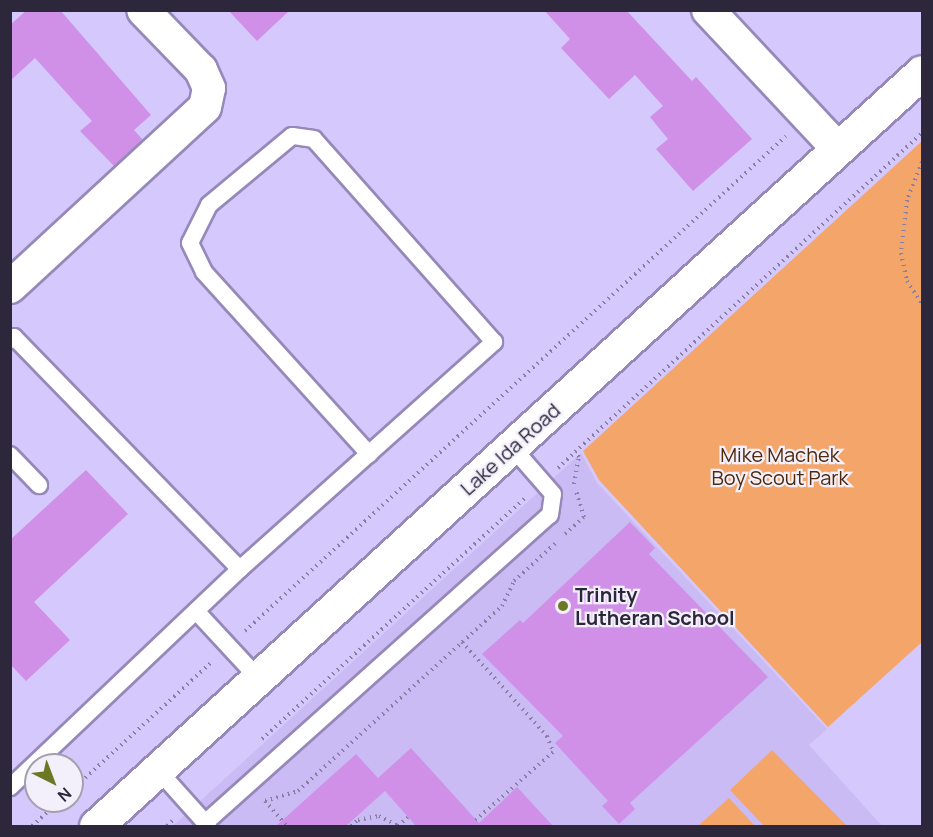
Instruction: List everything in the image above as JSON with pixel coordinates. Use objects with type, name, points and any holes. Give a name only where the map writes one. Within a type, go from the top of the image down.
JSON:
[{"type":"street","points":[[10,287],[205,107],[209,88],[201,70],[143,10]]},
{"type":"street","points":[[708,10],[838,149]]},
{"type":"street","name":"Lake Ida Road","points":[[96,826],[922,72]]},
{"type":"lane","points":[[10,787],[240,569],[369,454],[494,342],[314,139],[292,136],[209,205],[190,243],[204,272],[369,454]]},
{"type":"lane","points":[[10,340],[14,337],[240,569]]},
{"type":"lane","points":[[158,770],[207,825],[249,784],[550,515],[554,494],[512,447]]},
{"type":"lane","points":[[10,455],[39,485]]},
{"type":"lane","points":[[196,611],[259,679]]},
{"type":"path","points":[[84,779],[807,116]]},
{"type":"path","points":[[258,743],[922,133]]},
{"type":"path","points":[[922,162],[907,200],[901,253],[907,281],[922,304]]},
{"type":"path","points":[[265,801],[298,791],[502,606],[514,581],[584,517],[585,510],[573,481],[579,462],[575,452]]},
{"type":"path","points":[[462,642],[548,736],[553,752],[476,820]]},
{"type":"path","points":[[249,784],[287,826]]},
{"type":"path","points":[[167,826],[190,806]]},
{"type":"path","points":[[32,826],[47,813]]},
{"type":"path","points":[[351,825],[358,820],[379,816],[398,826],[408,818]]},
{"type":"shaded area","name":"Trinity Lutheran School","points":[[581,453],[597,483],[827,729],[809,745],[882,826],[173,826]]},
{"type":"green space","name":"Mike Machek Boy Scout Park","points":[[922,141],[922,642],[828,727],[599,480],[583,451]]},
{"type":"green space","points":[[772,750],[847,826],[764,826],[730,790]]},
{"type":"green space","points":[[729,798],[755,826],[698,826]]},
{"type":"building","points":[[27,10],[60,10],[151,115],[134,130],[143,140],[114,166],[80,131],[92,121],[35,58],[10,81],[10,25]]},
{"type":"building","points":[[228,10],[290,10],[257,41]]},
{"type":"building","points":[[544,10],[626,10],[692,81],[696,77],[752,139],[693,191],[656,149],[668,139],[650,117],[663,106],[635,75],[609,99],[561,48],[570,39]]},
{"type":"building","points":[[86,470],[128,514],[34,602],[70,640],[26,681],[10,664],[10,540]]},
{"type":"building","name":"Trinity Lutheran School","points":[[630,522],[655,548],[649,554],[768,677],[630,803],[635,809],[619,824],[602,806],[608,801],[555,743],[563,736],[482,654],[520,620],[523,623]]},
{"type":"building","points":[[411,748],[479,823],[517,787],[553,826],[416,826],[385,791],[346,826],[276,826],[356,754],[378,778]]},
{"type":"place","name":"Trinity Lutheran School","points":[[563,606]]}]
